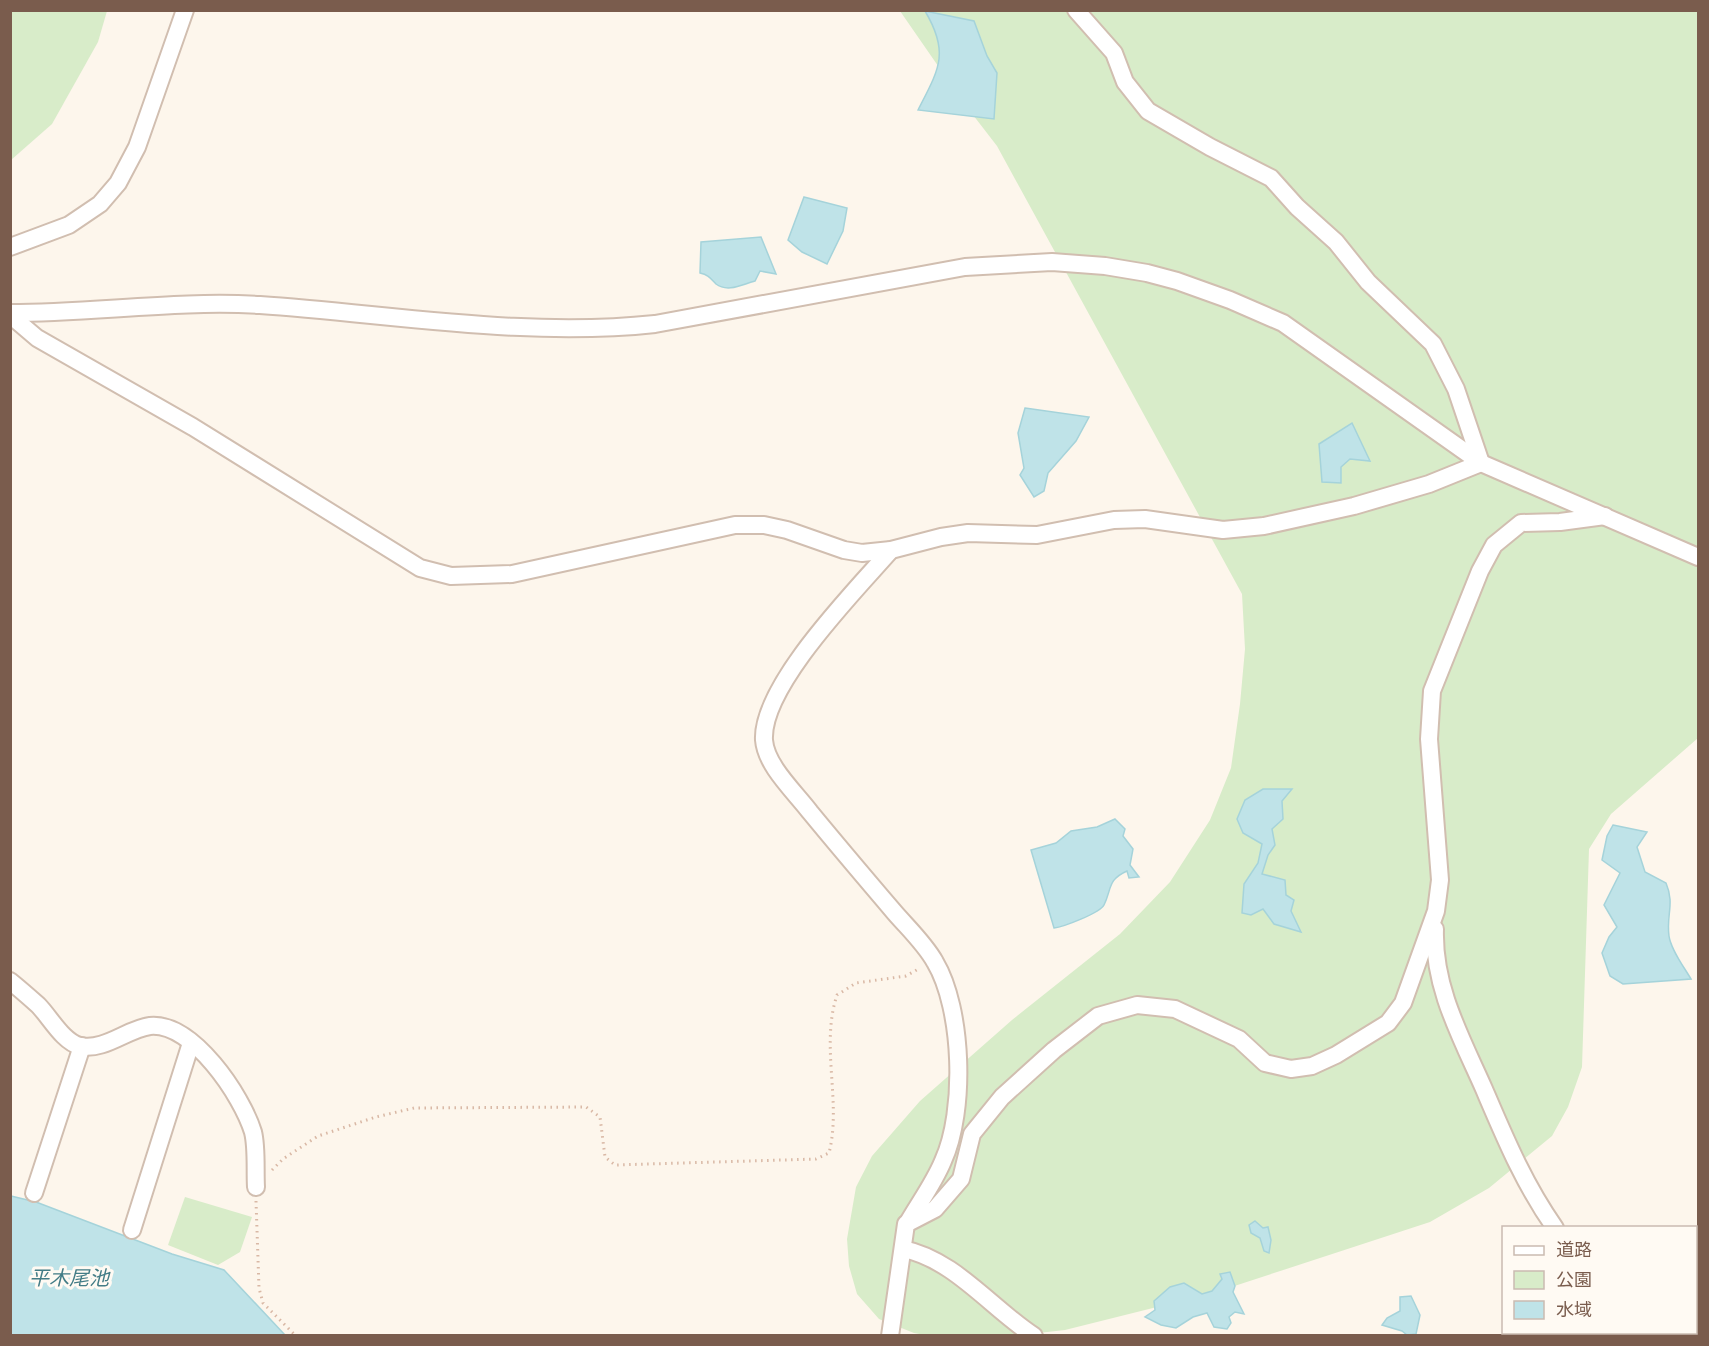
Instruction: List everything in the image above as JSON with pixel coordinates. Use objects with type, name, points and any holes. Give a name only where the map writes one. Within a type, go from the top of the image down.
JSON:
[{"type":"street","points":[[10,247],[69,225],[100,204],[118,183],[137,147],[185,10]]},
{"type":"street","points":[[1076,10],[1114,53],[1125,82],[1148,111],[1271,178],[1297,207],[1336,242],[1368,282],[1433,344],[1456,389],[1481,463]]},
{"type":"street","points":[[10,314],[219,304],[551,329],[609,329],[666,322],[965,267],[1052,262],[1105,266],[1178,281],[1282,323],[1481,463],[1698,557]]},
{"type":"street","points":[[10,314],[37,338],[193,427],[420,568],[451,576],[512,574],[735,525],[764,525],[787,530],[862,553],[891,550],[941,537],[968,533],[1037,535],[1114,520],[1145,519],[1223,530],[1264,526],[1354,506],[1408,490],[1481,463]]},
{"type":"street","points":[[1554,1226],[1533,1197],[1511,1152],[1444,999],[1435,952],[1436,911],[1440,880],[1429,739],[1432,690],[1480,571],[1494,545],[1521,523],[1560,522],[1605,516]]},
{"type":"street","points":[[890,1335],[906,1224],[944,1160],[956,1111],[959,1067],[955,1018],[944,981],[934,959],[836,844],[771,761],[764,740],[770,710],[801,656],[891,550]]},
{"type":"street","points":[[906,1224],[935,1209],[961,1179],[972,1134],[1002,1097],[1054,1050],[1098,1016],[1137,1005],[1174,1009],[1239,1039],[1265,1063],[1291,1069],[1312,1066],[1336,1055],[1388,1023],[1403,1003],[1436,911]]},
{"type":"street","points":[[10,981],[39,1006],[71,1042],[82,1046],[107,1043],[150,1026],[171,1030],[191,1043],[209,1059],[229,1083],[253,1133],[256,1187]]},
{"type":"street","points":[[132,1230],[191,1043]]},
{"type":"street","points":[[34,1193],[82,1046]]},
{"type":"street","points":[[903,1249],[923,1253],[964,1280],[1034,1335]]},
{"type":"path","points":[[296,1335],[263,1303],[259,1288],[256,1187],[283,1159],[318,1136],[376,1117],[414,1108],[586,1107],[600,1117],[605,1157],[615,1164],[816,1159],[829,1153],[834,1133],[830,1016],[837,995],[856,983],[906,976],[934,959]]},
{"type":"green space","points":[[11,10],[107,11],[98,42],[52,124],[11,160]]},
{"type":"green space","points":[[900,11],[1698,11],[1698,738],[1611,814],[1589,849],[1582,1067],[1568,1107],[1552,1136],[1489,1188],[1430,1222],[1213,1293],[1065,1330],[1011,1336],[930,1336],[914,1333],[879,1319],[857,1294],[849,1266],[847,1239],[856,1187],[872,1156],[920,1101],[1012,1020],[1120,934],[1170,882],[1210,820],[1231,768],[1245,649],[1242,594],[997,146],[963,102]]},
{"type":"green space","points":[[185,1197],[252,1217],[240,1252],[218,1265],[168,1245]]},
{"type":"water","points":[[925,11],[974,21],[987,56],[997,73],[994,119],[918,110],[939,61],[937,38]]},
{"type":"water","points":[[804,197],[847,208],[843,231],[827,264],[802,252],[788,240]]},
{"type":"water","points":[[761,237],[776,274],[760,271],[755,281],[725,288],[700,273],[701,242]]},
{"type":"water","points":[[1025,408],[1089,417],[1076,441],[1048,473],[1044,491],[1034,497],[1020,475],[1024,468],[1018,433]]},
{"type":"water","points":[[1352,423],[1370,461],[1350,459],[1341,467],[1341,483],[1322,482],[1319,444]]},
{"type":"water","points":[[1263,789],[1292,789],[1282,801],[1283,819],[1272,829],[1275,845],[1268,855],[1262,874],[1285,880],[1286,895],[1294,900],[1291,911],[1301,932],[1274,924],[1263,909],[1251,915],[1242,913],[1244,884],[1258,863],[1262,844],[1243,833],[1237,819],[1245,800]]},
{"type":"water","points":[[1115,819],[1125,829],[1123,836],[1133,849],[1130,865],[1139,877],[1129,878],[1127,871],[1121,874],[1113,881],[1101,908],[1081,919],[1054,928],[1031,850],[1056,843],[1071,831],[1097,827]]},
{"type":"water","points":[[1613,825],[1647,832],[1637,847],[1645,872],[1666,883],[1669,890],[1670,941],[1691,979],[1623,984],[1610,976],[1602,953],[1609,937],[1617,927],[1604,905],[1620,873],[1602,860],[1607,836]]},
{"type":"water","name":"平木尾池","points":[[11,1196],[36,1202],[172,1254],[224,1270],[285,1335],[11,1336]]},
{"type":"water","points":[[1255,1221],[1263,1228],[1268,1227],[1271,1240],[1269,1253],[1264,1251],[1260,1238],[1251,1233],[1249,1225]]},
{"type":"water","points":[[1230,1272],[1235,1286],[1233,1292],[1244,1314],[1235,1312],[1229,1317],[1231,1323],[1227,1329],[1214,1327],[1207,1313],[1193,1317],[1176,1328],[1161,1325],[1145,1317],[1155,1310],[1154,1301],[1170,1287],[1184,1283],[1202,1294],[1212,1291],[1222,1279],[1220,1274]]},
{"type":"water","points":[[1411,1296],[1420,1315],[1416,1334],[1407,1335],[1402,1331],[1382,1325],[1387,1318],[1400,1311],[1400,1297]]}]
